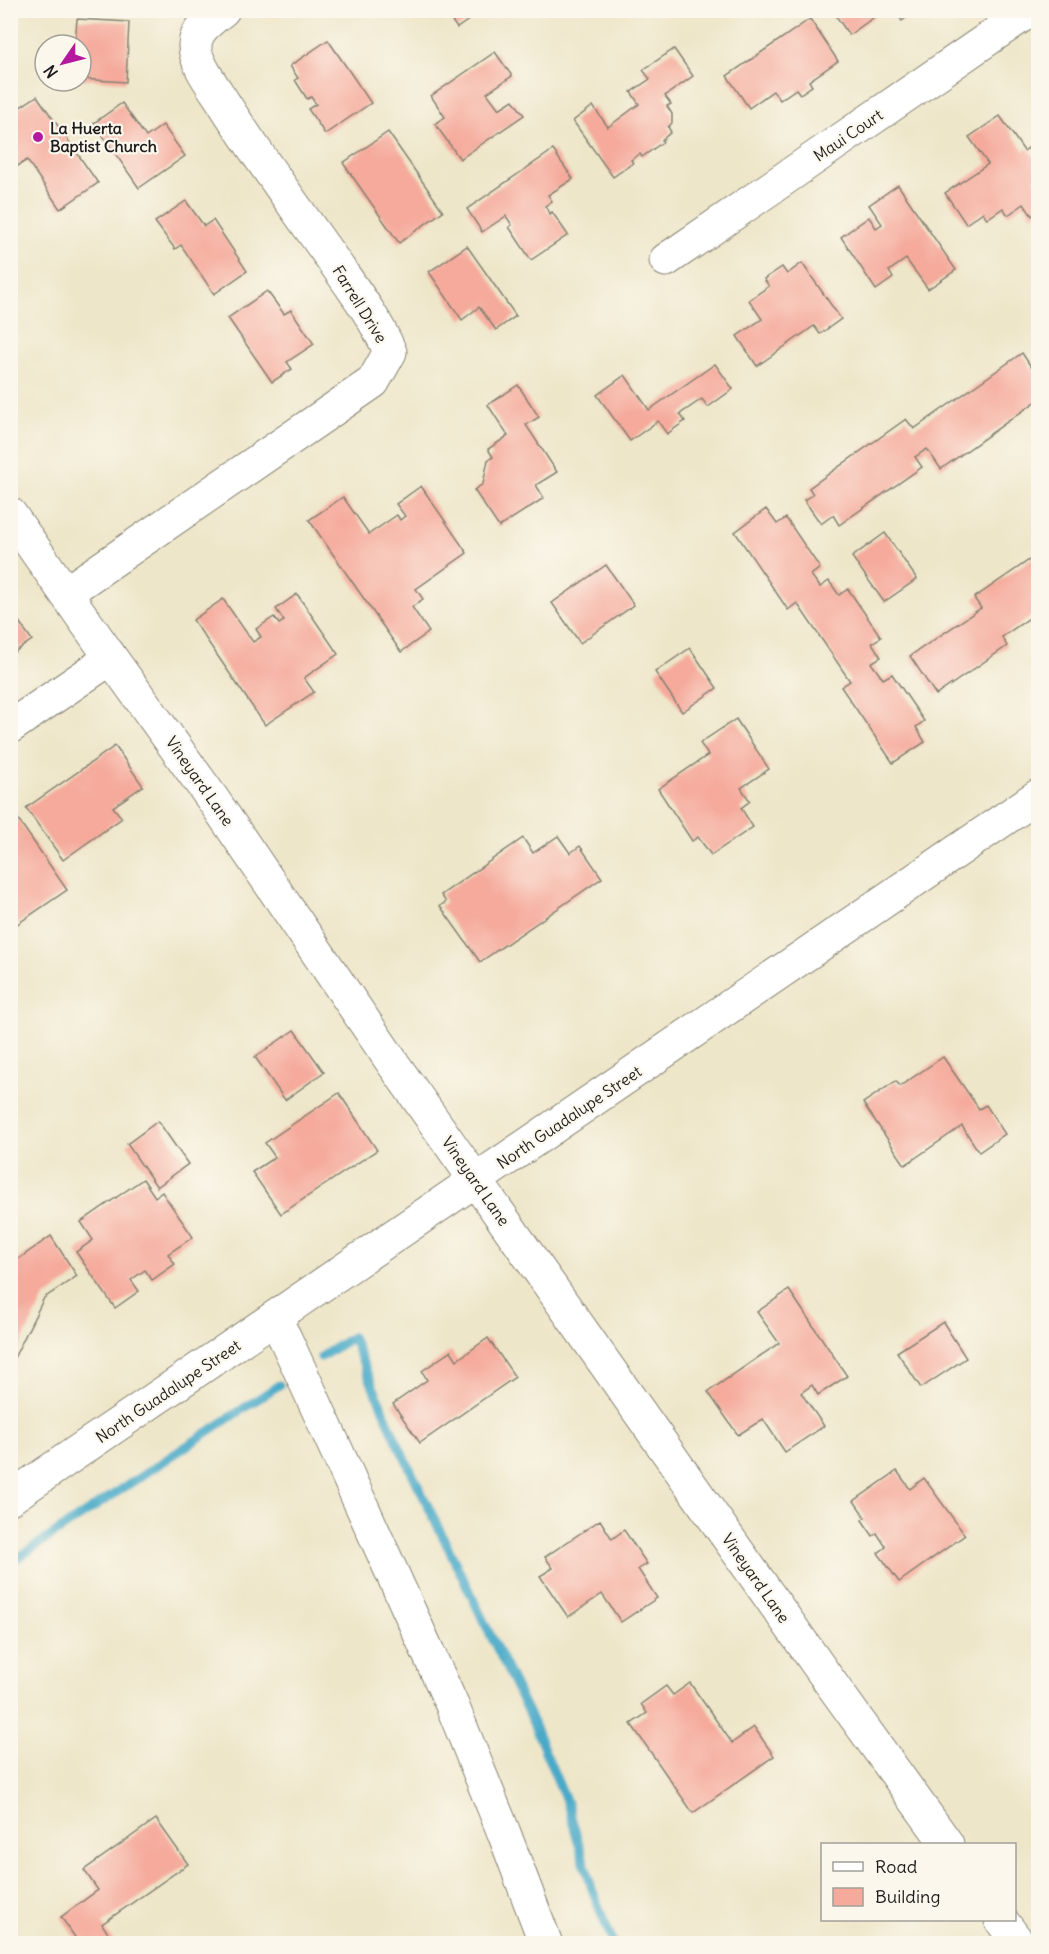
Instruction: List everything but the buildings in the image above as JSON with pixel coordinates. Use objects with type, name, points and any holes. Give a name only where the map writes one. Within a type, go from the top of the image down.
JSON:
[{"type":"street","name":"Farrell Drive","points":[[67,592],[373,382],[390,352],[383,337],[346,280],[206,75],[195,44],[198,34],[223,10]]},
{"type":"street","name":"Maui Court","points":[[666,260],[1030,10]]},
{"type":"street","name":"Vineyard Lane","points":[[10,514],[214,801],[392,1062],[946,1843]]},
{"type":"street","points":[[10,728],[111,658]]},
{"type":"street","name":"North Guadalupe Street","points":[[10,1498],[1038,796]]},
{"type":"street","points":[[274,1318],[452,1705],[546,1944]]},
{"type":"street","points":[[1002,1921],[1018,1944]]},
{"type":"waterway","points":[[321,1357],[352,1337],[397,1442],[533,1723],[567,1803],[592,1889],[613,1944]]},
{"type":"waterway","points":[[10,1563],[279,1385]]},
{"type":"place","name":"La Huerta Baptist Church","points":[[38,137]]}]
